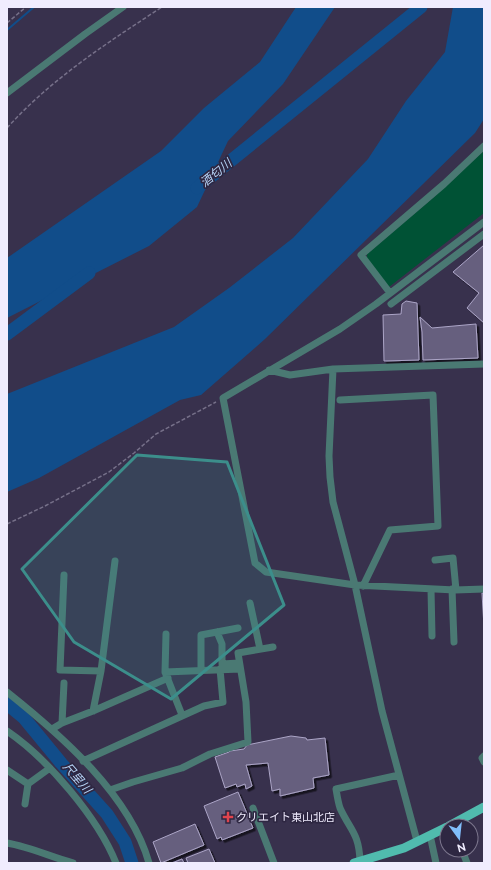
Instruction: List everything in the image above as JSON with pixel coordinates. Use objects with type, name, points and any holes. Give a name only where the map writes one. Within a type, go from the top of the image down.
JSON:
[{"type":"main road","points":[[464,818],[484,807]]},
{"type":"main road","points":[[357,862],[404,848],[439,831]]},
{"type":"street","points":[[7,93],[123,7]]},
{"type":"street","points":[[390,293],[361,255],[444,184],[484,146]]},
{"type":"street","points":[[484,222],[376,304],[340,329],[223,398],[255,563],[266,572],[363,586],[454,590],[484,589]]},
{"type":"street","points":[[391,304],[484,234]]},
{"type":"street","points":[[269,370],[290,375],[333,369],[484,364]]},
{"type":"street","points":[[333,369],[329,456],[333,502],[355,585],[382,711],[417,841]]},
{"type":"street","points":[[340,400],[433,395],[438,526],[390,530],[363,586]]},
{"type":"street","points":[[435,560],[453,558],[454,642]]},
{"type":"street","points":[[93,711],[101,671],[115,561]]},
{"type":"street","points":[[64,575],[60,670],[101,671]]},
{"type":"street","points":[[431,589],[432,636]]},
{"type":"street","points":[[250,603],[260,649]]},
{"type":"street","points":[[201,670],[201,635],[238,628]]},
{"type":"street","points":[[217,632],[222,644],[222,664],[240,666]]},
{"type":"street","points":[[166,634],[166,675],[182,716]]},
{"type":"street","points":[[110,790],[182,768],[210,754],[248,742],[246,702],[238,653],[273,647]]},
{"type":"street","points":[[52,729],[62,723],[93,711],[166,675],[240,666]]},
{"type":"street","points":[[84,761],[204,706],[223,702],[220,669]]},
{"type":"street","points":[[62,723],[64,683]]},
{"type":"street","points":[[7,692],[52,729],[110,790],[133,824],[145,849],[149,863]]},
{"type":"street","points":[[7,731],[33,751],[50,768],[91,818],[112,852],[116,863]]},
{"type":"street","points":[[484,756],[482,758],[484,762]]},
{"type":"street","points":[[25,804],[28,784],[50,768]]},
{"type":"street","points":[[7,770],[28,784]]},
{"type":"street","points":[[357,862],[360,847],[356,836],[340,807],[336,789],[399,774]]},
{"type":"street","points":[[252,808],[274,863]]},
{"type":"street","points":[[430,835],[436,863]]},
{"type":"street","points":[[7,843],[24,846],[57,861],[73,863]]},
{"type":"path","points":[[7,23],[26,7]]},
{"type":"path","points":[[7,128],[19,114],[98,49],[162,7]]},
{"type":"path","points":[[7,524],[46,506],[109,472],[156,434],[223,398]]},
{"type":"highlighted area","points":[[137,455],[227,462],[284,605],[171,699],[74,642],[22,569]]},
{"type":"green space","points":[[484,151],[484,213],[389,287],[367,259],[367,254],[434,197],[455,176]]},
{"type":"water","points":[[296,7],[335,7],[283,84],[228,141],[197,207],[149,246],[7,318],[7,258],[161,151],[204,108],[260,62]]},
{"type":"water","points":[[453,7],[484,7],[484,119],[475,133],[265,339],[201,395],[180,400],[39,478],[7,492],[7,394],[174,327],[229,288],[293,238],[368,159],[406,101],[445,52]]},
{"type":"building","points":[[484,245],[484,323],[467,308],[479,293],[453,272]]},
{"type":"building","points":[[406,301],[417,303],[419,360],[384,361],[383,315],[401,314],[402,304]]},
{"type":"building","points":[[420,317],[432,328],[476,324],[478,358],[423,360]]},
{"type":"building","points":[[482,593],[484,593],[484,627]]},
{"type":"building","points":[[291,736],[306,738],[307,740],[325,738],[329,775],[313,778],[314,788],[280,796],[280,789],[272,791],[268,763],[246,765],[252,786],[246,789],[245,784],[237,787],[236,784],[225,788],[215,757],[230,751],[244,749],[247,745]]},
{"type":"building","points":[[238,792],[253,828],[222,840],[221,837],[217,839],[204,806]]},
{"type":"building","points":[[195,824],[204,845],[161,863],[153,842]]},
{"type":"building","points":[[209,849],[215,863],[188,863],[186,858]]},
{"type":"building","points":[[182,859],[184,863],[172,863]]},
{"type":"waterway","points":[[7,30],[34,7]]},
{"type":"waterway","name":"酒匂川","points":[[197,188],[421,7]]},
{"type":"waterway","name":"酒匂川","points":[[7,334],[89,273]]},
{"type":"waterway","name":"尺里川","points":[[7,704],[24,718],[61,763],[107,814],[125,842],[132,863]]},
{"type":"place","name":"クリエイト東山北店","points":[[228,817]]}]
